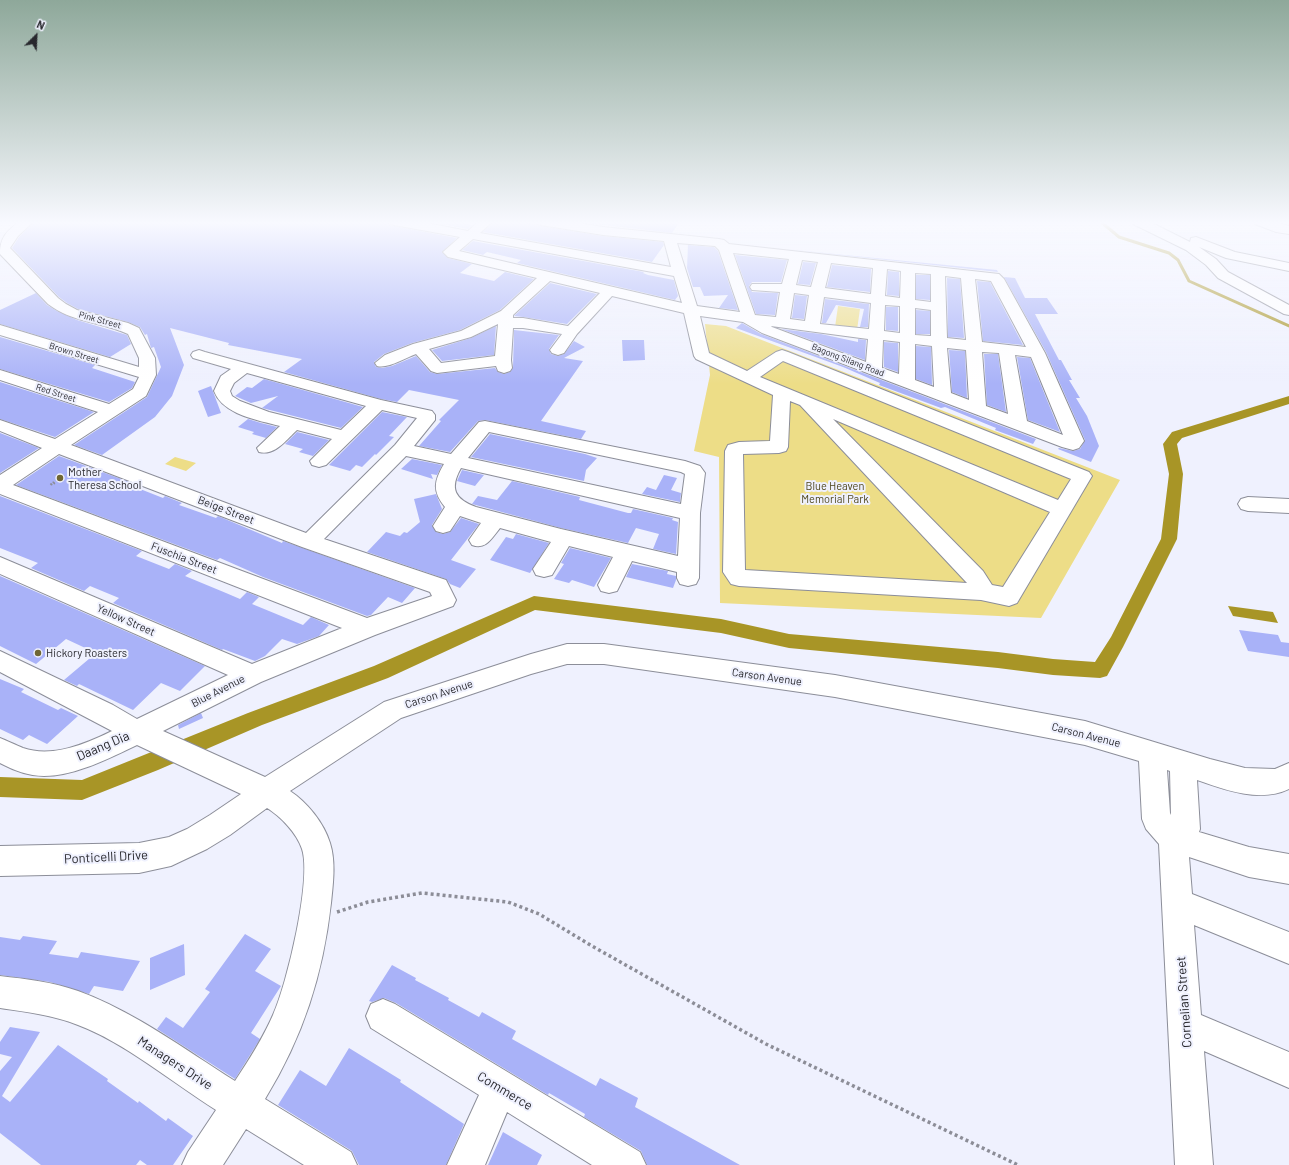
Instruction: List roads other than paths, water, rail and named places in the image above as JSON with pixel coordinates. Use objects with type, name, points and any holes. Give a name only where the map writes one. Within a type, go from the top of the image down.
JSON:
[{"type":"street","name":"Pink Street","points":[[27,275],[53,301],[72,313],[123,326],[134,331],[147,358],[148,375]]},
{"type":"street","points":[[680,275],[691,310],[702,356],[782,393],[806,401],[1061,509]]},
{"type":"street","points":[[735,275],[748,312]]},
{"type":"street","points":[[748,312],[761,275]]},
{"type":"street","points":[[762,275],[788,288],[817,292],[855,275]]},
{"type":"street","points":[[782,323],[792,275]]},
{"type":"street","points":[[812,327],[821,275]]},
{"type":"street","points":[[846,275],[877,299],[939,307]]},
{"type":"street","points":[[874,370],[879,275]]},
{"type":"street","points":[[907,383],[909,338],[907,302],[908,275]]},
{"type":"street","points":[[938,275],[939,341],[943,396]]},
{"type":"street","points":[[967,275],[974,345],[978,410]]},
{"type":"street","points":[[983,275],[997,279],[1037,353]]},
{"type":"street","points":[[1224,275],[1289,311]]},
{"type":"street","points":[[1240,275],[1289,302]]},
{"type":"street","points":[[383,363],[391,358],[419,347],[466,334],[506,318],[547,276],[691,310],[748,312],[782,323],[1037,353]]},
{"type":"street","points":[[558,350],[572,331],[609,291]]},
{"type":"street","name":"Bagong Silang Road","points":[[748,312],[767,330],[978,410],[1073,444],[1075,441],[1037,353]]},
{"type":"street","points":[[506,318],[523,323],[572,331]]},
{"type":"street","points":[[419,347],[437,368],[504,364],[506,318]]},
{"type":"street","name":"Brown Street","points":[[0,330],[148,375]]},
{"type":"street","points":[[1006,349],[1019,425]]},
{"type":"street","points":[[199,355],[378,404],[426,415],[426,420],[402,449],[309,542]]},
{"type":"street","points":[[748,377],[782,355],[1082,476],[1009,597],[981,592],[739,578],[734,572],[734,451],[735,449],[739,448],[779,447],[782,393]]},
{"type":"street","points":[[243,368],[227,380],[222,391],[225,398],[236,405],[234,412],[237,415],[244,416],[254,412],[344,436]]},
{"type":"street","name":"Red Street","points":[[0,375],[112,411]]},
{"type":"street","points":[[0,484],[140,392],[148,375]]},
{"type":"street","points":[[806,401],[893,493],[976,577],[981,586],[981,592]]},
{"type":"street","points":[[319,461],[378,404]]},
{"type":"street","points":[[266,448],[294,423]]},
{"type":"street","name":"Beige Street","points":[[0,425],[309,542],[438,586],[445,600]]},
{"type":"street","points":[[485,426],[685,467],[693,470],[695,474],[690,513],[687,572],[626,552],[495,520],[456,506],[448,498],[444,486],[447,475],[456,461],[485,426]]},
{"type":"street","points":[[402,449],[690,513]]},
{"type":"street","name":"Fuschia Street","points":[[0,487],[367,628]]},
{"type":"street","points":[[1248,504],[1287,510]]},
{"type":"street","points":[[443,526],[456,506]]},
{"type":"street","points":[[479,540],[495,520]]},
{"type":"street","points":[[544,569],[564,538]]},
{"type":"street","points":[[609,585],[626,552]]},
{"type":"street","name":"Yellow Street","points":[[0,565],[252,675]]},
{"type":"street","name":"Blue Avenue","points":[[137,732],[252,675],[367,628],[445,600]]},
{"type":"street","name":"Carson Avenue","points":[[267,792],[293,773],[393,710],[531,664],[567,654],[604,654],[835,686],[1085,733],[1152,752],[1183,764],[1245,781],[1276,782],[1289,776]]},
{"type":"street","points":[[0,661],[104,713],[137,732],[214,766],[267,792],[284,803],[299,816],[316,844],[319,864],[314,919],[303,974],[289,1019],[278,1042],[240,1105],[201,1165]]},
{"type":"street","name":"Daang Dia","points":[[0,750],[20,760],[44,764],[70,760],[98,751],[137,732]]},
{"type":"street","points":[[1152,752],[1156,819],[1173,838],[1249,862],[1289,869]]},
{"type":"street","points":[[1173,838],[1186,829],[1183,764]]},
{"type":"street","name":"Ponticelli Drive","points":[[0,861],[139,858],[171,851],[220,825],[267,792]]},
{"type":"street","name":"Cornelian Street","points":[[1173,838],[1195,1165]]},
{"type":"street","points":[[1177,903],[1289,948]]},
{"type":"street","name":"Managers Drive","points":[[0,992],[36,997],[64,1004],[88,1012],[112,1023],[240,1105],[338,1165]]},
{"type":"street","name":"Commerce","points":[[383,1016],[628,1165]]},
{"type":"street","points":[[1186,1026],[1289,1070]]},
{"type":"street","points":[[466,1165],[500,1088]]},
{"type":"waterway","points":[[1186,275],[1189,281],[1289,326]]},
{"type":"waterway","points":[[0,787],[82,790],[151,763],[255,719],[381,672],[534,603],[721,626],[789,641],[998,660],[1053,667],[1100,670],[1117,642],[1169,539],[1176,474],[1170,444],[1177,435],[1289,400]]},
{"type":"place","name":"Mother Theresa School","points":[[60,478]]},
{"type":"place","name":"Hickory Roasters","points":[[38,653]]},
{"type":"park label","name":"Blue Heaven Memorial Park","points":[[835,492]]}]
